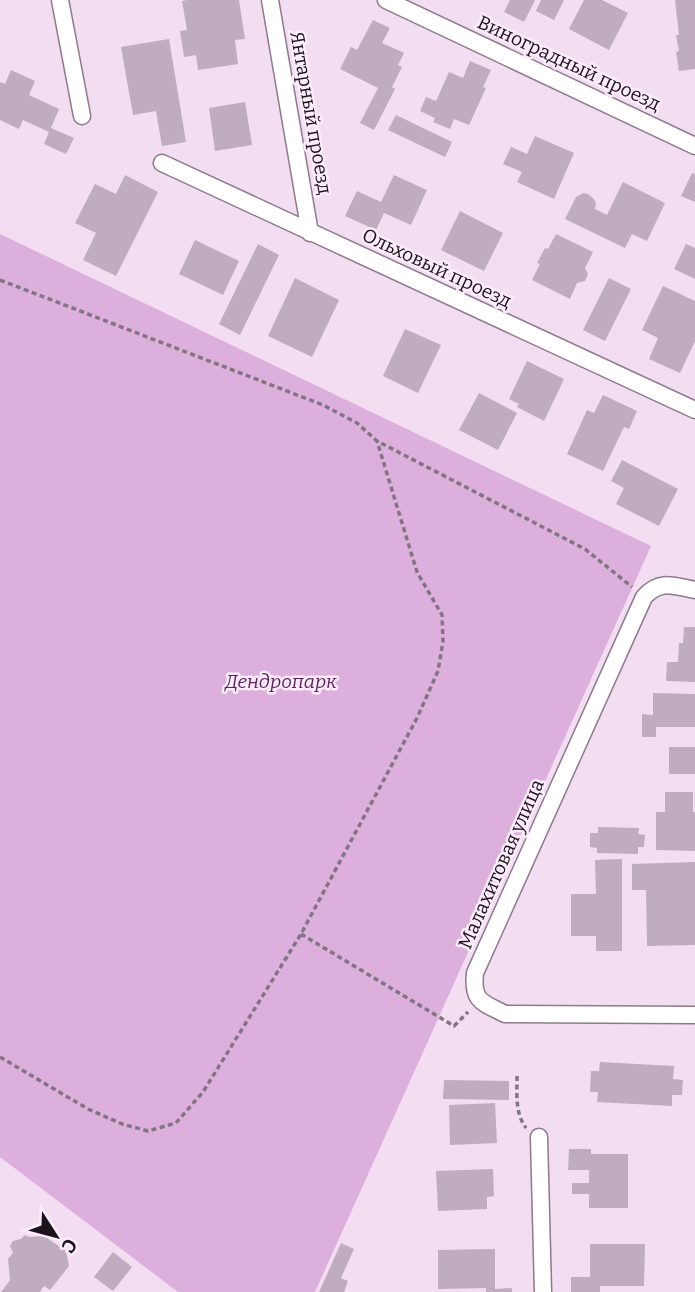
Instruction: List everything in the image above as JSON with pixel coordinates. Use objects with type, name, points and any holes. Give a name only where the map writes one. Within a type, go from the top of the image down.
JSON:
[{"type":"street","points":[[60,0],[82,116]]},
{"type":"street","name":"Янтарный проезд","points":[[270,0],[310,233]]},
{"type":"street","name":"Виноградный проезд","points":[[386,0],[695,146]]},
{"type":"street","name":"Ольховый проезд","points":[[162,163],[695,410]]},
{"type":"street","points":[[644,597],[650,590],[664,585],[695,590]]},
{"type":"street","name":"Малахитовая улица","points":[[480,1001],[473,988],[475,973],[644,597]]},
{"type":"street","points":[[480,1001],[505,1014],[695,1015]]},
{"type":"street","points":[[539,1137],[543,1292]]},
{"type":"path","points":[[0,280],[323,405],[358,423],[377,441],[585,549],[644,597]]},
{"type":"path","points":[[0,1057],[88,1109],[122,1124],[148,1131],[176,1123],[203,1092],[301,934],[417,718],[438,671],[443,641],[442,615],[416,572],[377,441]]},
{"type":"path","points":[[301,934],[454,1026],[480,1001]]},
{"type":"path","points":[[517,1076],[518,1111],[521,1121],[539,1137]]},
{"type":"green space","name":"Дендропарк","points":[[0,234],[651,546],[315,1292],[178,1292],[0,1157]]},
{"type":"building","points":[[239,0],[245,39],[235,40],[238,64],[198,70],[196,55],[184,57],[180,31],[187,30],[182,1]]},
{"type":"building","points":[[510,0],[535,0],[524,22],[504,12]]},
{"type":"building","points":[[541,0],[564,0],[554,20],[536,11]]},
{"type":"building","points":[[584,0],[602,0],[628,13],[609,50],[569,29]]},
{"type":"building","points":[[675,0],[695,0],[695,69],[679,71]]},
{"type":"building","points":[[373,20],[390,28],[382,43],[404,53],[398,65],[402,67],[392,87],[395,89],[374,130],[360,123],[378,88],[340,69],[351,47],[357,50]]},
{"type":"building","points":[[169,39],[186,142],[162,146],[156,111],[133,115],[121,47]]},
{"type":"building","points":[[470,61],[491,70],[469,125],[454,119],[450,129],[433,122],[435,118],[420,111],[426,97],[436,101],[449,72],[463,78]]},
{"type":"building","points":[[11,70],[35,81],[29,95],[59,109],[51,128],[74,138],[66,154],[44,144],[49,132],[23,120],[19,129],[0,120],[0,82],[5,84]]},
{"type":"building","points":[[245,102],[252,145],[215,151],[209,108]]},
{"type":"building","points":[[396,115],[452,142],[445,157],[388,130]]},
{"type":"building","points":[[535,136],[574,153],[554,199],[517,182],[522,172],[503,164],[511,147],[527,154]]},
{"type":"building","points":[[692,173],[695,174],[695,202],[681,196]]},
{"type":"building","points":[[125,175],[158,192],[116,276],[83,260],[96,233],[75,223],[95,184],[116,194]]},
{"type":"building","points":[[394,175],[427,190],[411,225],[384,213],[376,230],[345,216],[357,191],[381,202]]},
{"type":"building","points":[[623,182],[665,203],[647,241],[632,234],[625,248],[565,219],[576,197],[583,193],[593,198],[595,209],[607,215]]},
{"type":"building","points":[[460,211],[503,233],[484,271],[441,250]]},
{"type":"building","points":[[556,234],[593,252],[585,268],[588,274],[585,281],[577,283],[570,299],[532,280],[540,264],[537,263]]},
{"type":"building","points":[[195,240],[239,261],[223,295],[179,274]]},
{"type":"building","points":[[258,244],[279,255],[240,335],[219,324]]},
{"type":"building","points":[[686,244],[695,248],[695,279],[674,269]]},
{"type":"building","points":[[295,278],[339,300],[312,357],[268,336]]},
{"type":"building","points":[[609,278],[631,289],[605,341],[583,330]]},
{"type":"building","points":[[663,286],[695,301],[695,341],[680,373],[649,359],[658,338],[642,330]]},
{"type":"building","points":[[405,329],[441,345],[418,393],[383,376]]},
{"type":"building","points":[[527,361],[564,379],[544,421],[517,407],[519,404],[509,399]]},
{"type":"building","points":[[479,393],[517,413],[498,450],[459,430]]},
{"type":"building","points":[[603,395],[637,411],[629,429],[624,427],[603,471],[567,454],[587,410],[594,413]]},
{"type":"building","points":[[622,460],[678,489],[659,526],[616,504],[624,488],[611,481]]},
{"type":"building","points":[[684,627],[695,627],[695,682],[666,681],[667,662],[678,662],[679,643],[683,643]]},
{"type":"building","points":[[653,693],[695,694],[695,727],[656,727],[656,737],[642,737],[642,714],[653,715]]},
{"type":"building","points":[[669,747],[695,747],[695,774],[669,774]]},
{"type":"building","points":[[665,792],[693,792],[695,851],[656,850],[656,812],[665,812]]},
{"type":"building","points":[[598,827],[639,828],[638,834],[645,835],[644,847],[638,847],[638,854],[597,853],[597,848],[590,847],[590,833],[598,833]]},
{"type":"building","points":[[622,859],[622,951],[596,951],[596,936],[571,936],[571,894],[596,894],[595,860]]},
{"type":"building","points":[[695,862],[695,945],[647,946],[646,890],[632,890],[632,864]]},
{"type":"building","points":[[600,1062],[674,1066],[673,1079],[683,1080],[682,1095],[672,1095],[672,1106],[597,1102],[598,1092],[590,1092],[591,1071],[599,1071]]},
{"type":"building","points":[[444,1080],[509,1081],[509,1100],[443,1099]]},
{"type":"building","points":[[495,1103],[497,1143],[450,1145],[449,1105]]},
{"type":"building","points":[[569,1149],[591,1149],[591,1154],[628,1154],[628,1208],[589,1208],[589,1194],[572,1194],[572,1183],[589,1183],[589,1170],[568,1170]]},
{"type":"building","points":[[493,1169],[494,1196],[487,1197],[487,1209],[438,1211],[436,1171]]},
{"type":"building","points":[[25,1235],[44,1236],[66,1251],[69,1266],[50,1290],[44,1286],[40,1292],[1,1292],[10,1280],[8,1259],[13,1253],[10,1246],[13,1241]]},
{"type":"building","points":[[341,1243],[354,1249],[341,1278],[348,1281],[344,1292],[319,1292]]},
{"type":"building","points":[[590,1244],[645,1244],[644,1286],[600,1286],[600,1292],[571,1292],[571,1277],[590,1277]]},
{"type":"building","points":[[495,1249],[495,1289],[512,1288],[512,1292],[486,1292],[486,1288],[438,1289],[438,1250]]},
{"type":"building","points":[[113,1252],[132,1267],[113,1291],[94,1277]]}]
